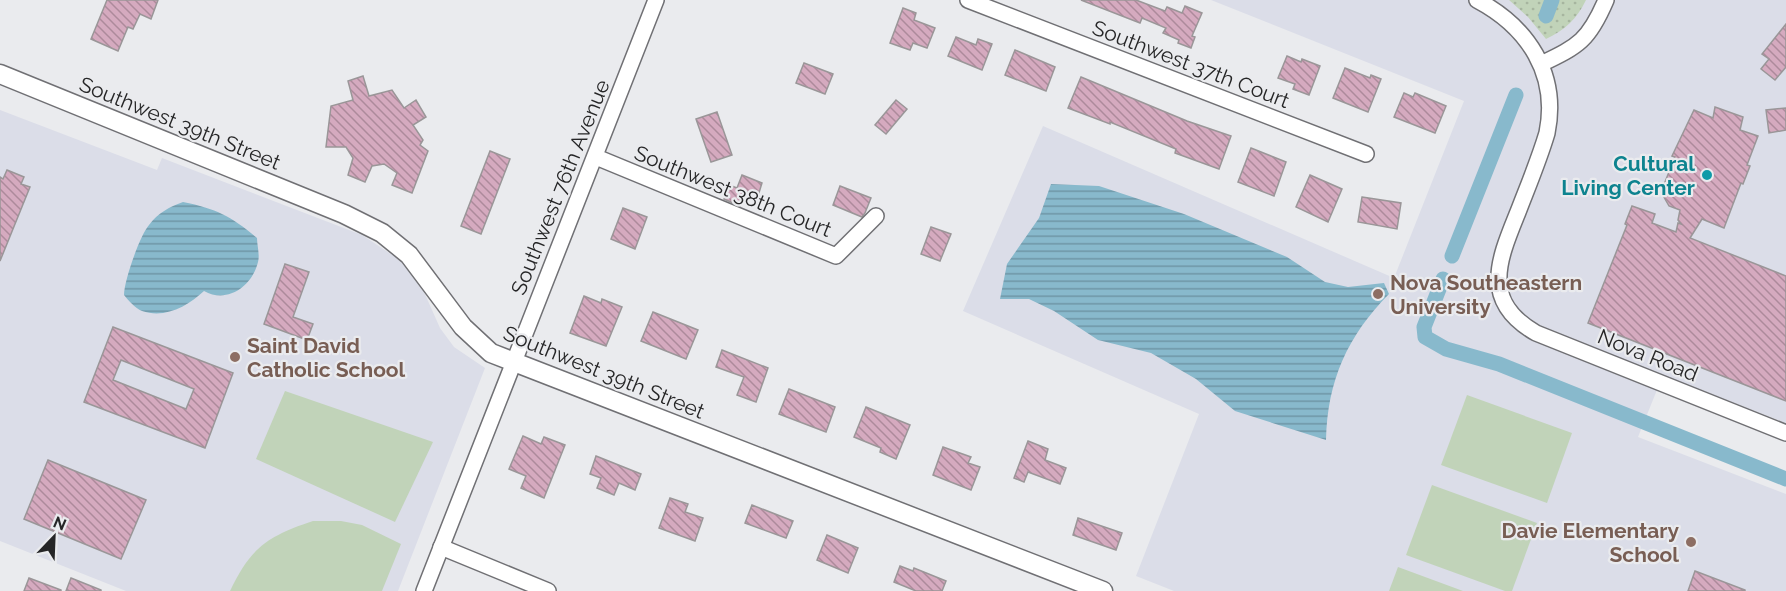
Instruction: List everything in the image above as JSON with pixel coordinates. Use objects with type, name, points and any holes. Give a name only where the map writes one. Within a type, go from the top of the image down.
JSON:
[{"type":"street","name":"Southwest 76th Avenue","points":[[424,591],[512,361],[596,157],[656,0]]},
{"type":"street","name":"Southwest 37th Court","points":[[968,0],[1366,154]]},
{"type":"street","points":[[1477,0],[1515,25],[1541,64],[1579,44],[1590,32],[1606,0]]},
{"type":"street","name":"Nova Road","points":[[1541,64],[1549,93],[1549,123],[1500,257],[1498,277],[1505,302],[1517,319],[1536,333],[1786,434]]},
{"type":"street","name":"Southwest 39th Street","points":[[0,74],[344,214],[382,233],[409,255],[463,327],[491,352],[1103,591]]},
{"type":"street","name":"Southwest 38th Court","points":[[596,157],[836,256],[876,216]]},
{"type":"street","points":[[441,548],[548,591]]},
{"type":"shaded area","name":"Nova Southeastern University","points":[[1211,0],[1786,0],[1786,423],[1663,375],[1638,437],[1786,494],[1786,591],[1174,591],[1136,576],[1199,414],[963,311],[1043,126],[1394,278],[1464,101]]},
{"type":"shaded area","name":"Saint David Catholic School","points":[[0,110],[157,170],[162,158],[362,235],[400,260],[424,292],[440,328],[454,347],[485,368],[398,591],[126,591],[0,541]]},
{"type":"green space","points":[[1509,0],[1586,0],[1570,23],[1546,39],[1528,17]]},
{"type":"green space","points":[[285,391],[433,442],[395,522],[256,459]]},
{"type":"green space","points":[[1467,395],[1572,433],[1547,503],[1441,465]]},
{"type":"green space","points":[[1432,485],[1537,523],[1512,591],[1505,591],[1406,555]]},
{"type":"green space","points":[[313,521],[341,521],[362,525],[401,544],[382,591],[230,591],[246,564],[263,545],[284,532]]},
{"type":"green space","points":[[1398,567],[1463,591],[1389,591]]},
{"type":"water","points":[[1051,184],[1099,186],[1184,214],[1287,257],[1325,282],[1348,287],[1384,283],[1389,294],[1362,326],[1342,360],[1330,398],[1326,440],[1235,411],[1196,379],[1151,353],[1098,340],[1054,311],[1029,299],[1000,299],[1007,264],[1039,218]]},
{"type":"water","points":[[183,202],[223,214],[257,238],[259,259],[255,271],[244,286],[230,294],[213,295],[204,291],[191,302],[176,310],[159,313],[142,311],[124,295],[133,258],[145,230],[152,221],[164,211]]},
{"type":"building","points":[[107,0],[158,0],[151,19],[140,14],[133,29],[128,27],[118,51],[91,39]]},
{"type":"building","points":[[1081,0],[1136,0],[1165,11],[1167,7],[1182,13],[1185,6],[1202,13],[1192,36],[1195,37],[1191,48],[1163,33],[1166,28],[1142,18],[1140,23]]},
{"type":"building","points":[[903,8],[916,13],[914,20],[935,28],[927,48],[913,43],[910,50],[890,43]]},
{"type":"building","points":[[1786,24],[1786,67],[1775,80],[1761,69],[1769,59],[1762,54]]},
{"type":"building","points":[[956,37],[976,45],[978,39],[992,44],[982,70],[948,56]]},
{"type":"building","points":[[1015,50],[1055,67],[1046,91],[1005,75]]},
{"type":"building","points":[[1287,56],[1320,66],[1309,95],[1293,89],[1295,84],[1278,78]]},
{"type":"building","points":[[804,63],[833,74],[825,94],[796,83]]},
{"type":"building","points":[[1345,68],[1370,78],[1371,75],[1381,79],[1368,112],[1333,98]]},
{"type":"building","points":[[363,76],[369,96],[392,90],[404,108],[416,100],[426,117],[413,125],[423,140],[420,145],[428,151],[412,193],[392,185],[397,173],[384,164],[372,166],[365,182],[348,175],[353,158],[346,147],[326,147],[331,106],[353,100],[348,81]]},
{"type":"building","points":[[1081,77],[1187,121],[1231,136],[1219,169],[1175,153],[1176,149],[1110,122],[1110,124],[1068,108]]},
{"type":"building","points":[[1404,93],[1413,97],[1415,93],[1446,106],[1435,133],[1394,117]]},
{"type":"building","points":[[896,100],[907,109],[886,134],[875,125]]},
{"type":"building","points":[[1715,107],[1743,117],[1740,130],[1758,136],[1747,165],[1750,166],[1724,228],[1702,219],[1690,238],[1786,276],[1786,401],[1588,323],[1627,225],[1625,224],[1632,206],[1655,214],[1652,223],[1676,232],[1678,223],[1681,224],[1678,220],[1680,210],[1669,206],[1661,192],[1675,157],[1672,156],[1694,110],[1713,118]]},
{"type":"building","points":[[1786,108],[1786,130],[1769,133],[1766,110]]},
{"type":"building","points":[[717,112],[732,155],[711,162],[696,119]]},
{"type":"building","points":[[1251,148],[1286,162],[1274,196],[1238,182]]},
{"type":"building","points":[[490,151],[510,159],[481,234],[461,226]]},
{"type":"building","points":[[7,170],[24,177],[21,184],[30,187],[0,261],[0,177],[3,179]]},
{"type":"building","points":[[742,175],[762,183],[758,196],[745,191],[740,206],[724,199],[729,185],[737,188]]},
{"type":"building","points":[[1310,175],[1342,189],[1328,222],[1296,207]]},
{"type":"building","points":[[840,186],[871,198],[862,217],[833,205]]},
{"type":"building","points":[[1362,197],[1401,203],[1397,229],[1358,222]]},
{"type":"building","points":[[623,208],[647,217],[635,249],[611,239]]},
{"type":"building","points":[[931,227],[951,234],[940,261],[921,254]]},
{"type":"building","points":[[285,264],[309,272],[293,317],[313,324],[307,340],[264,324]]},
{"type":"building","points":[[584,296],[601,303],[602,299],[622,307],[606,346],[570,333]]},
{"type":"building","points":[[653,312],[698,330],[686,359],[641,341]]},
{"type":"building","points":[[113,327],[233,373],[205,448],[84,402]],"holes":[[[121,360],[194,389],[186,409],[113,380]]]},
{"type":"building","points":[[722,350],[768,368],[756,402],[737,395],[744,377],[716,367]]},
{"type":"building","points":[[789,389],[835,407],[826,432],[779,414]]},
{"type":"building","points":[[866,407],[910,425],[896,459],[880,452],[881,448],[854,437]]},
{"type":"building","points":[[523,436],[541,444],[544,437],[565,445],[544,498],[521,488],[526,476],[509,469]]},
{"type":"building","points":[[1028,441],[1048,449],[1045,460],[1066,468],[1060,484],[1028,472],[1024,482],[1014,478]]},
{"type":"building","points":[[943,447],[971,457],[968,463],[980,467],[971,490],[933,475]]},
{"type":"building","points":[[596,456],[641,474],[635,490],[619,483],[614,495],[597,488],[601,478],[590,474]]},
{"type":"building","points":[[48,460],[146,500],[121,559],[24,519]]},
{"type":"building","points":[[670,498],[688,504],[685,512],[703,518],[695,541],[659,528]]},
{"type":"building","points":[[752,505],[793,521],[786,538],[745,523]]},
{"type":"building","points":[[1078,518],[1122,533],[1116,550],[1073,535]]},
{"type":"building","points":[[827,535],[858,548],[848,573],[817,560]]},
{"type":"building","points":[[900,566],[913,571],[914,568],[946,581],[942,591],[916,591],[894,582]]},
{"type":"building","points":[[1695,571],[1745,590],[1745,591],[1688,591]]},
{"type":"building","points":[[29,578],[61,590],[61,591],[24,591]]},
{"type":"building","points":[[71,578],[101,590],[101,591],[66,591]]},
{"type":"waterway","points":[[1546,16],[1552,0]]},
{"type":"waterway","points":[[1452,256],[1516,95]]},
{"type":"waterway","points":[[1443,279],[1424,327],[1425,337],[1446,349],[1499,364],[1786,479]]},
{"type":"place","name":"Cultural Living Center","points":[[1707,175]]},
{"type":"place","name":"Nova Southeastern University","points":[[1378,294]]},
{"type":"place","name":"Saint David Catholic School","points":[[235,357]]},
{"type":"place","name":"Davie Elementary School","points":[[1691,542]]}]
